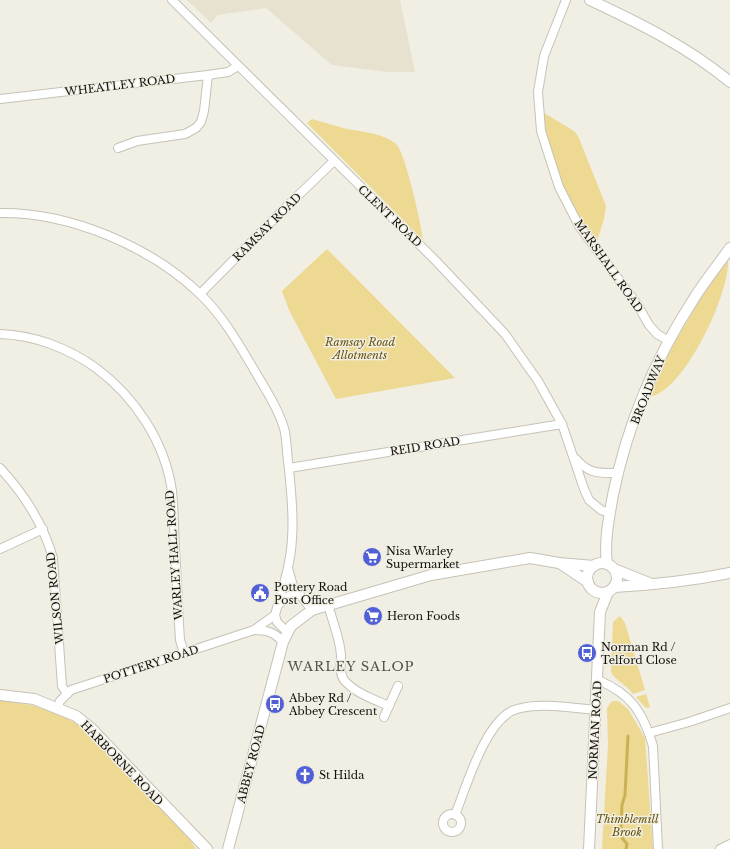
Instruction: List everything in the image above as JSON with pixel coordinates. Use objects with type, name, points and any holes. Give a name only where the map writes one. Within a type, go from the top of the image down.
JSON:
[{"type":"street","name":"CLENT ROAD","points":[[172,0],[436,261],[505,334],[538,381],[562,424],[589,500],[601,510],[610,513]]},
{"type":"street","name":"MARSHALL ROAD","points":[[566,0],[544,56],[538,92],[540,131],[558,187],[579,226],[637,304],[649,325],[658,334],[669,341]]},
{"type":"street","points":[[590,0],[648,28],[685,50],[730,82]]},
{"type":"street","name":"WHEATLEY ROAD","points":[[0,99],[208,76],[228,72],[238,66]]},
{"type":"street","points":[[118,148],[137,141],[185,134],[196,128],[201,122],[204,111],[208,76]]},
{"type":"street","name":"RAMSAY ROAD","points":[[200,294],[334,161]]},
{"type":"street","points":[[0,213],[20,213],[70,223],[124,241],[165,265],[200,294],[225,322],[268,394],[285,432],[292,510],[292,539],[288,568],[275,615],[276,622],[287,632],[297,620],[312,610],[328,604],[431,574],[530,558],[559,563],[611,567],[654,585]]},
{"type":"street","name":"BROADWAY","points":[[595,565],[605,548],[618,472],[641,400],[669,341],[693,300],[730,248]]},
{"type":"street","name":"WARLEY HALL ROAD","points":[[0,334],[39,339],[66,350],[88,362],[109,378],[126,395],[141,414],[159,446],[172,491],[180,640],[184,653]]},
{"type":"street","name":"REID ROAD","points":[[288,468],[562,424]]},
{"type":"street","name":"CLENT ROAD","points":[[574,457],[584,468],[591,472],[618,472]]},
{"type":"street","name":"WILSON ROAD","points":[[0,468],[27,500],[43,529],[53,558],[62,686],[67,694]]},
{"type":"street","points":[[0,549],[43,529]]},
{"type":"street","name":"BROADWAY","points":[[605,548],[611,567]]},
{"type":"street","points":[[559,563],[588,582],[593,591],[598,593],[611,589],[697,580],[730,572]]},
{"type":"street","points":[[588,582],[588,573],[595,565]]},
{"type":"street","points":[[611,567],[617,578],[611,589]]},
{"type":"street","points":[[288,568],[293,586],[299,595],[309,604],[312,610]]},
{"type":"street","name":"NORMAN ROAD","points":[[600,612],[611,589]]},
{"type":"street","name":"NORMAN ROAD","points":[[589,849],[600,612],[593,591]]},
{"type":"street","points":[[278,605],[289,596],[299,595]]},
{"type":"street","points":[[328,604],[338,634],[341,655],[341,675],[355,690],[389,706]]},
{"type":"street","name":"POTTERY ROAD","points":[[57,708],[60,700],[71,690],[254,630],[275,615]]},
{"type":"street","name":"POTTERY ROAD","points":[[254,630],[267,630],[276,635],[283,642]]},
{"type":"street","name":"ABBEY ROAD","points":[[228,849],[283,642],[287,632]]},
{"type":"street","points":[[598,680],[616,688],[636,705],[649,733],[653,746],[658,849]]},
{"type":"street","points":[[384,717],[398,686]]},
{"type":"street","name":"HARBORNE ROAD","points":[[0,695],[34,700],[76,716],[91,728],[207,849]]},
{"type":"street","points":[[455,815],[485,740],[498,722],[515,709],[532,706],[596,710]]},
{"type":"street","points":[[649,733],[689,722],[730,708]]},
{"type":"street","points":[[720,849],[730,844]]},
{"type":"shaded area","points":[[187,0],[400,0],[415,72],[387,72],[332,65],[266,8],[218,15],[211,23]]},
{"type":"green space","points":[[544,113],[574,131],[578,136],[606,206],[604,219],[597,241],[594,240],[585,226],[567,196],[560,180],[549,147],[545,130]]},
{"type":"green space","points":[[312,119],[347,129],[379,135],[396,144],[404,160],[408,174],[420,220],[423,240],[307,123]]},
{"type":"green space","name":"Ramsay Road Allotments","points":[[327,249],[455,378],[336,399],[289,310],[282,291]]},
{"type":"green space","points":[[728,260],[727,275],[713,317],[690,360],[676,378],[663,391],[649,397],[672,347],[702,296]]},
{"type":"green space","points":[[620,616],[625,623],[645,690],[633,694],[611,672],[613,622]]},
{"type":"green space","points":[[646,694],[650,707],[646,708],[636,697]]},
{"type":"green space","points":[[0,700],[42,707],[65,717],[85,729],[189,838],[196,849],[0,849]]},
{"type":"green space","name":"Thimblemill Brook","points":[[612,701],[618,701],[628,709],[645,738],[653,849],[602,849],[608,745],[607,708]]},
{"type":"waterway","name":"Thimblemill Brook","points":[[626,849],[627,844],[622,838],[621,829],[622,805],[625,795],[628,736]]},
{"type":"place","name":"Nisa Warley Supermarket","points":[[372,557]]},
{"type":"place","name":"Pottery Road Post Office","points":[[260,593]]},
{"type":"place","name":"Heron Foods","points":[[373,616]]},
{"type":"place","name":"Norman Rd / Telford Close","points":[[587,653]]},
{"type":"place","name":"Abbey Rd / Abbey Crescent","points":[[275,704]]},
{"type":"place","name":"St Hilda","points":[[305,775]]},
{"type":"district","name":"WARLEY SALOP","points":[[351,666]]}]
